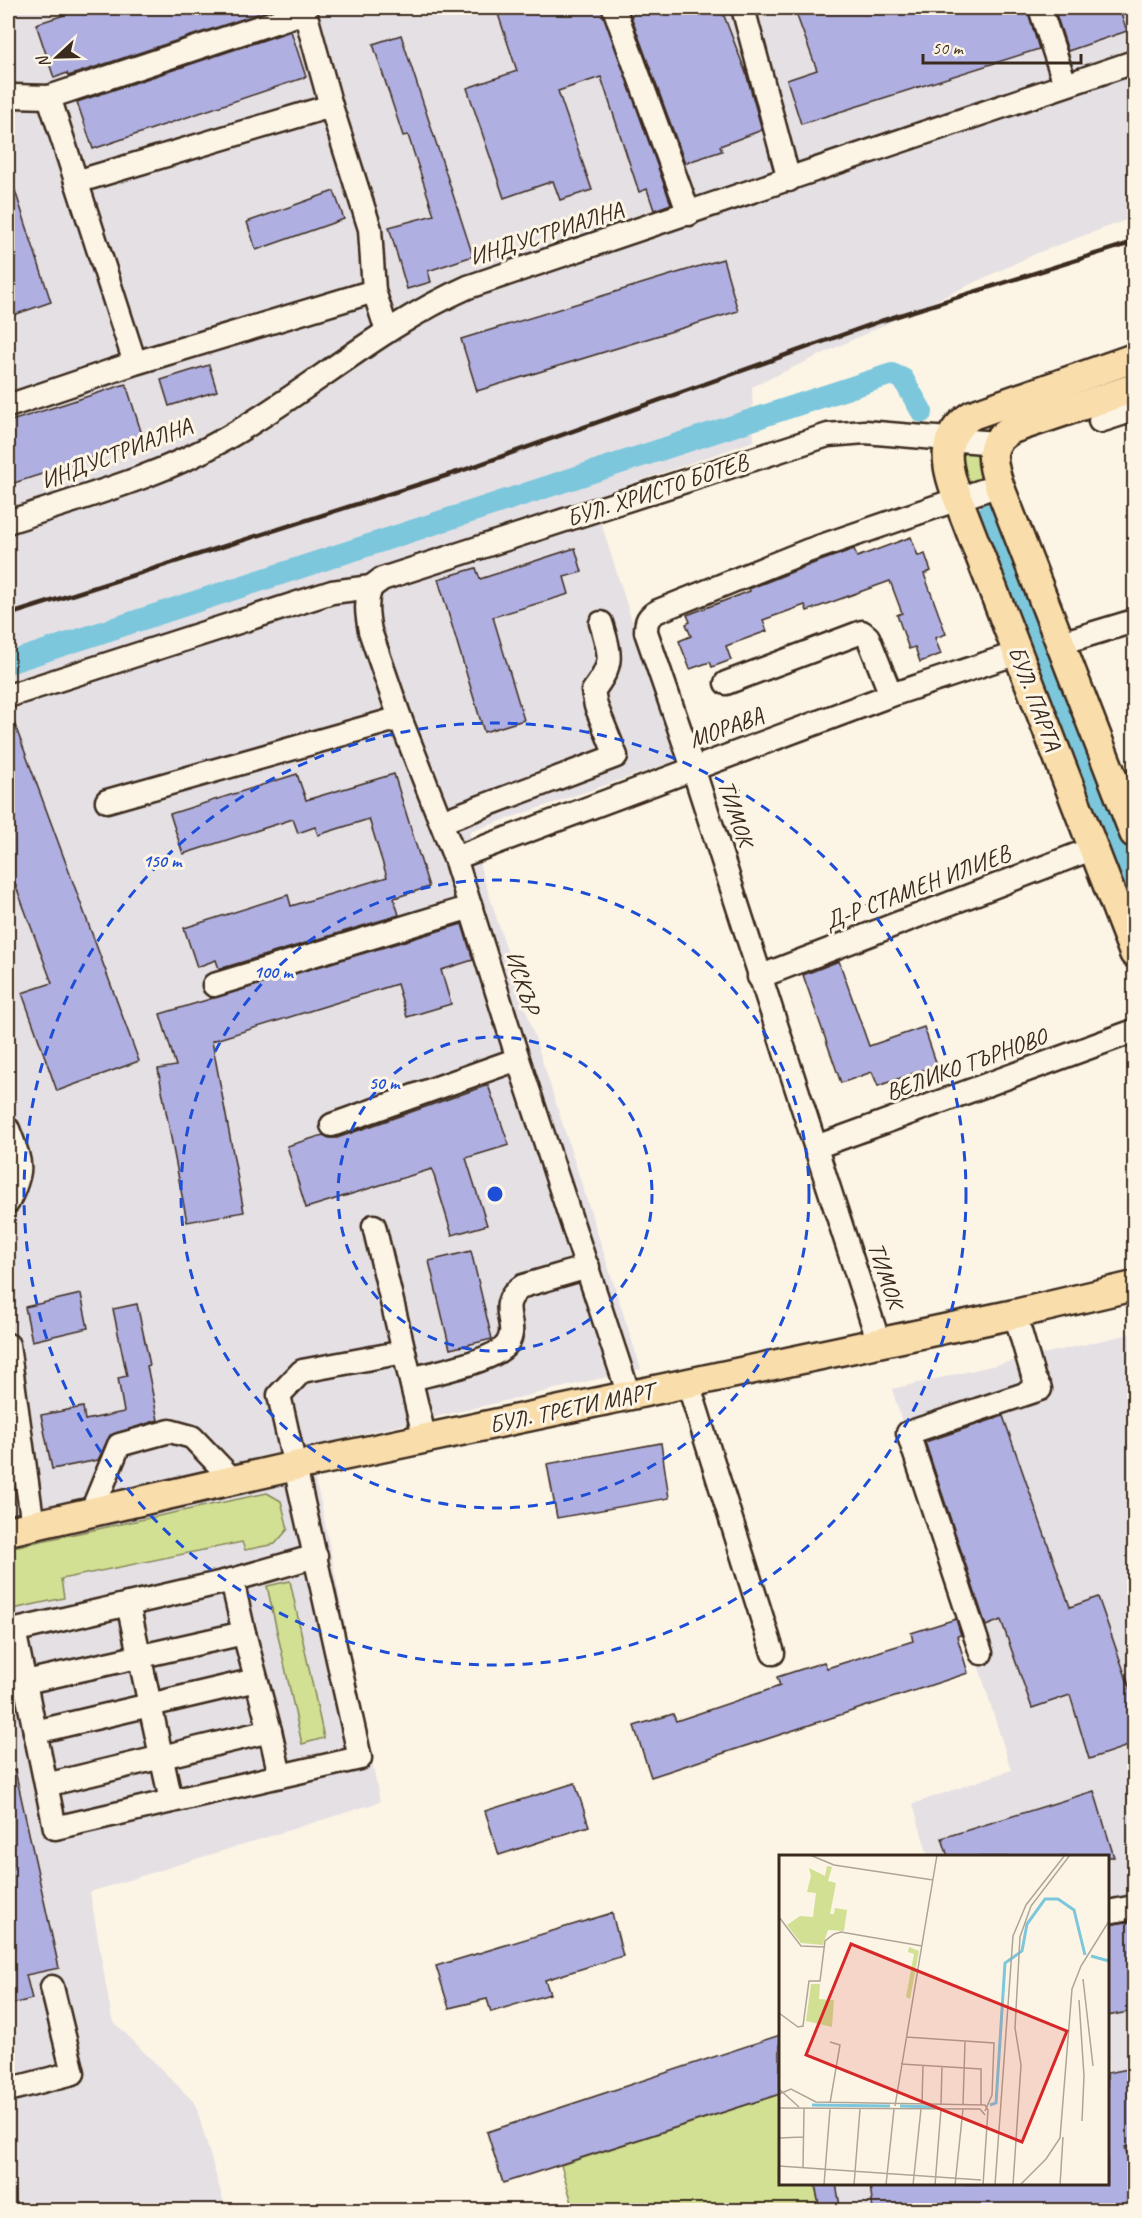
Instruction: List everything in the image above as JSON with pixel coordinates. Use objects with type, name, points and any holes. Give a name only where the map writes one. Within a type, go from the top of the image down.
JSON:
[{"type":"main road","points":[[949,440],[960,424],[978,412],[1134,358]]},
{"type":"main road","points":[[995,443],[1003,434],[1012,429],[1134,388]]},
{"type":"main road","name":"БУЛ. ПАРТА","points":[[949,440],[948,465],[958,499],[1134,953]]},
{"type":"main road","name":"БУЛ. ПАРТА","points":[[995,443],[993,455],[999,485],[1134,832]]},
{"type":"main road","name":"БУЛ. ТРЕТИ МАРТ","points":[[20,1529],[296,1466],[1015,1314],[1134,1286]]},
{"type":"street","points":[[614,8],[689,214]]},
{"type":"street","points":[[1040,8],[1065,84]]},
{"type":"street","points":[[747,9],[789,180]]},
{"type":"street","points":[[13,96],[49,97],[305,12],[370,229],[374,291],[387,331]]},
{"type":"street","name":"ИНДУСТРИАЛНА","points":[[8,522],[158,471],[222,441],[275,409],[417,312],[468,288],[1134,62]]},
{"type":"street","points":[[49,97],[135,363]]},
{"type":"street","points":[[76,183],[332,106]]},
{"type":"street","points":[[8,406],[135,363],[374,291]]},
{"type":"street","points":[[1100,421],[1134,410]]},
{"type":"street","name":"БУЛ. ХРИСТО БОТЕВ","points":[[8,696],[332,592],[371,587],[382,579],[828,435],[865,432],[995,443]]},
{"type":"street","points":[[958,499],[999,485]]},
{"type":"street","name":"ТИМОК","points":[[879,1343],[693,768],[645,632],[650,615],[807,551],[958,499]]},
{"type":"street","name":"ИСКЪР","points":[[371,587],[367,598],[367,616],[400,718],[455,858],[518,1059],[629,1395]]},
{"type":"street","points":[[1060,643],[1134,621]]},
{"type":"street","points":[[441,822],[616,756],[596,706],[593,691],[605,674],[610,658],[601,623]]},
{"type":"street","points":[[726,683],[862,632],[868,637],[891,695]]},
{"type":"street","name":"МОРАВА","points":[[455,858],[891,695],[1018,653]]},
{"type":"street","points":[[106,801],[400,718]]},
{"type":"street","name":"Д-Р СТАМЕН ИЛИЕВ","points":[[759,976],[1094,848]]},
{"type":"street","points":[[214,985],[471,907]]},
{"type":"street","name":"ВЕЛИКО ТЪРНОВО","points":[[816,1147],[1134,1031]]},
{"type":"street","points":[[332,1125],[518,1059]]},
{"type":"street","points":[[8,1129],[19,1158],[20,1171],[18,1183],[8,1202]]},
{"type":"street","points":[[374,1226],[425,1440]]},
{"type":"street","points":[[411,1379],[492,1356],[506,1345],[510,1335],[508,1305],[509,1298],[515,1291],[523,1286],[588,1267]]},
{"type":"street","points":[[981,1653],[908,1433],[1040,1389],[1015,1314]]},
{"type":"street","points":[[8,1345],[20,1529]]},
{"type":"street","points":[[316,1556],[232,1580],[10,1631],[16,1684],[35,1732],[55,1828],[360,1758],[316,1556],[296,1466],[279,1395],[302,1371],[404,1352]]},
{"type":"street","points":[[688,1383],[772,1653]]},
{"type":"street","points":[[91,1513],[119,1445],[170,1431],[192,1437],[234,1481]]},
{"type":"street","points":[[232,1580],[280,1776]]},
{"type":"street","points":[[128,1604],[171,1801]]},
{"type":"street","points":[[16,1684],[244,1633]]},
{"type":"street","points":[[35,1732],[256,1680]]},
{"type":"street","points":[[46,1785],[270,1731]]},
{"type":"street","points":[[1109,1912],[1134,1906]]},
{"type":"street","points":[[8,2090],[73,2073],[52,1987]]},
{"type":"shaded area","points":[[8,8],[1134,8],[1134,217],[1037,253],[752,387],[754,441],[593,497],[676,761],[469,832],[641,1369],[307,1447],[321,1503],[380,1802],[90,1892],[112,2020],[195,2103],[226,2210],[8,2210]]},
{"type":"shaded area","points":[[1134,1333],[1134,1897],[1109,1903],[1109,1855],[928,1855],[913,1804],[1011,1770],[892,1389]]},
{"type":"shaded area","points":[[1134,1917],[1134,2210],[820,2210],[815,2185],[1109,2185],[1109,1922]]},
{"type":"green space","points":[[965,451],[976,453],[987,481],[968,489],[960,455]]},
{"type":"green space","points":[[267,1493],[281,1501],[288,1529],[275,1544],[245,1550],[242,1542],[61,1579],[64,1598],[8,1610],[8,1548]]},
{"type":"green space","points":[[290,1581],[324,1738],[302,1744],[267,1586]]},
{"type":"green space","points":[[779,2094],[779,2185],[815,2185],[820,2210],[574,2210],[561,2165]]},
{"type":"building","points":[[86,8],[276,8],[68,76],[67,73],[54,78],[36,24]]},
{"type":"building","points":[[496,8],[601,8],[671,204],[654,210],[647,189],[639,192],[601,77],[558,91],[592,190],[560,200],[553,181],[504,198],[467,88],[517,71]]},
{"type":"building","points":[[628,8],[721,8],[746,73],[762,130],[720,146],[722,151],[685,163]]},
{"type":"building","points":[[794,8],[1027,8],[1039,49],[801,124],[787,80],[817,70]]},
{"type":"building","points":[[1054,8],[1119,8],[1127,31],[1068,51]]},
{"type":"building","points":[[291,31],[306,77],[93,149],[77,102]]},
{"type":"building","points":[[401,35],[473,256],[428,271],[431,282],[407,289],[389,227],[434,215],[408,135],[403,136],[373,44]]},
{"type":"building","points":[[11,178],[51,302],[8,317],[8,179]]},
{"type":"building","points":[[334,191],[344,219],[256,250],[247,222]]},
{"type":"building","points":[[723,259],[738,311],[477,391],[461,339]]},
{"type":"building","points":[[209,365],[217,391],[169,406],[161,380]]},
{"type":"building","points":[[126,384],[144,441],[8,485],[8,422]]},
{"type":"building","points":[[911,537],[918,556],[925,554],[931,571],[924,574],[946,634],[935,638],[941,654],[920,662],[915,647],[909,649],[897,615],[902,613],[890,581],[807,611],[805,605],[763,620],[767,631],[726,646],[731,660],[712,667],[710,662],[690,669],[679,641],[691,636],[686,624],[690,622],[687,615],[854,549],[857,557]]},
{"type":"building","points":[[575,548],[582,572],[564,577],[569,594],[493,617],[524,720],[484,732],[438,579],[476,568],[480,579]]},
{"type":"building","points":[[8,709],[139,1061],[57,1091],[22,993],[52,983],[8,865]]},
{"type":"building","points":[[297,774],[306,800],[394,774],[429,887],[394,898],[399,915],[219,969],[216,960],[197,967],[184,928],[288,895],[291,906],[387,877],[369,819],[318,835],[315,827],[298,833],[293,819],[183,854],[170,814]]},
{"type":"building","points":[[462,924],[473,960],[441,970],[451,1004],[407,1017],[397,984],[212,1041],[244,1212],[187,1222],[158,1069],[176,1066],[160,1014]]},
{"type":"building","points":[[839,961],[869,1046],[924,1027],[937,1065],[878,1086],[872,1072],[841,1083],[803,975]]},
{"type":"building","points":[[488,1085],[509,1145],[466,1158],[487,1225],[452,1235],[432,1169],[306,1208],[287,1146],[323,1135],[337,1138]]},
{"type":"building","points":[[471,1251],[492,1339],[450,1349],[429,1261]]},
{"type":"building","points":[[81,1294],[88,1328],[32,1341],[25,1307]]},
{"type":"building","points":[[137,1304],[150,1365],[147,1366],[158,1420],[110,1435],[98,1460],[52,1469],[41,1415],[83,1407],[85,1420],[124,1412],[118,1378],[127,1376],[113,1309]]},
{"type":"building","points":[[1003,1416],[1070,1607],[1098,1597],[1134,1700],[1134,1744],[1089,1759],[1070,1695],[1032,1708],[1001,1620],[986,1626],[925,1442]]},
{"type":"building","points":[[661,1443],[669,1498],[557,1518],[547,1464]]},
{"type":"building","points":[[956,1619],[961,1635],[957,1636],[968,1673],[651,1777],[634,1726],[673,1714],[676,1721],[780,1686],[777,1677],[824,1662],[827,1668],[913,1641],[911,1633]]},
{"type":"building","points":[[15,1770],[59,1968],[26,1975],[32,1999],[8,2005],[8,1771]]},
{"type":"building","points":[[575,1783],[589,1826],[499,1855],[485,1811]]},
{"type":"building","points":[[1094,1791],[1114,1857],[1109,1857],[1109,1855],[947,1855],[942,1838]]},
{"type":"building","points":[[612,1913],[623,1956],[545,1980],[550,1994],[491,2012],[487,1999],[449,2008],[436,1966]]},
{"type":"building","points":[[1134,1921],[1134,2011],[1109,2016],[1109,1925]]},
{"type":"building","points":[[779,2035],[779,2094],[503,2183],[487,2132]]},
{"type":"building","points":[[1134,2068],[1134,2145],[1125,2147],[1134,2174],[1134,2211],[873,2211],[870,2185],[1109,2185],[1109,2073]]},
{"type":"building","points":[[815,2185],[836,2185],[841,2211],[820,2211]]},
{"type":"waterway","points":[[8,663],[892,374],[903,379],[922,412]]},
{"type":"waterway","points":[[989,513],[1134,891]]},
{"type":"railway","points":[[8,615],[461,471],[881,321],[1134,242]]}]
